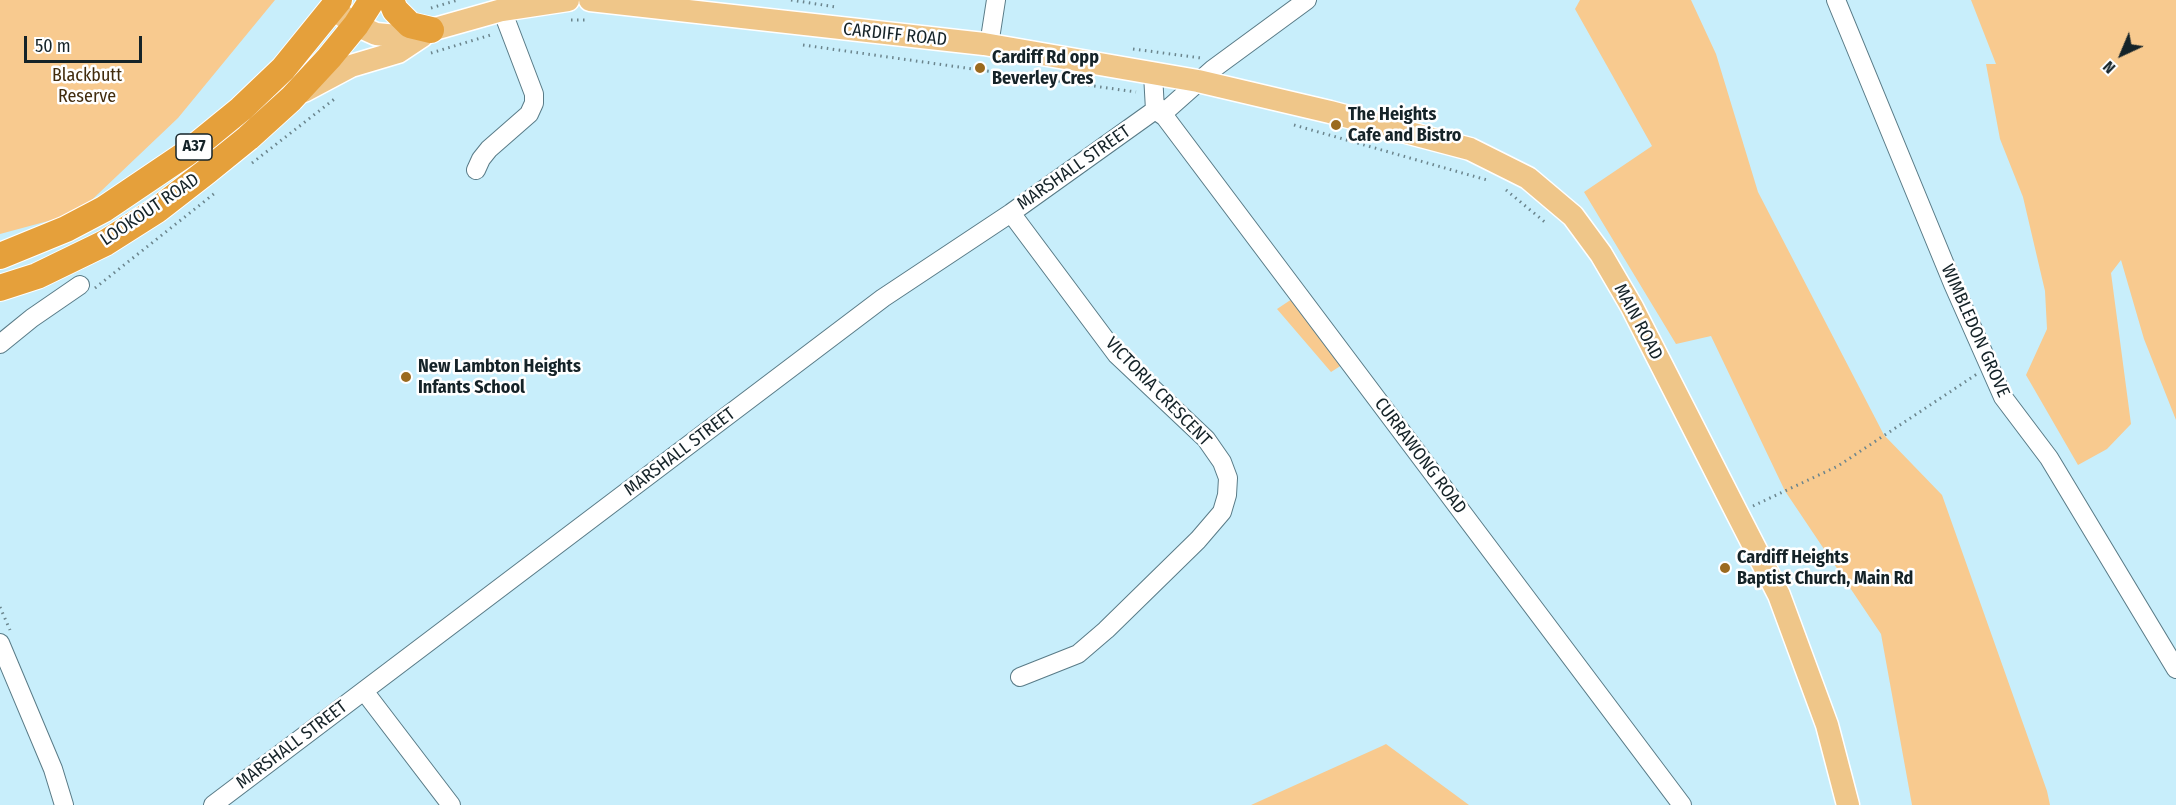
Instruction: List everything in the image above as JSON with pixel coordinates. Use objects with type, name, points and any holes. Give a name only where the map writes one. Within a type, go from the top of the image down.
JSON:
[{"type":"highway","name":"A37","points":[[356,25],[372,0]]},
{"type":"highway","points":[[391,0],[395,10],[410,25],[428,20]]},
{"type":"highway","name":"LOOKOUT ROAD","points":[[0,256],[66,229],[105,209],[187,153],[241,109],[283,69],[336,5]]},
{"type":"highway","name":"LOOKOUT ROAD","points":[[0,288],[37,276],[72,260],[105,243],[157,210],[248,138],[291,99],[356,25]]},
{"type":"main road","points":[[336,5],[356,25],[383,36],[397,36],[428,20],[506,20],[564,10]]},
{"type":"main road","name":"CARDIFF ROAD","points":[[591,10],[989,45],[1198,81]]},
{"type":"main road","points":[[291,99],[351,66],[398,52],[428,20]]},
{"type":"main road","name":"MAIN ROAD","points":[[1198,81],[1330,112],[1470,149],[1528,178],[1573,216],[1601,254],[1632,307],[1779,595],[1827,725],[1848,805]]},
{"type":"street","points":[[989,45],[996,0]]},
{"type":"street","name":"MARSHALL STREET","points":[[213,805],[883,298],[1011,213],[1155,110],[1168,109],[1198,81],[1307,0]]},
{"type":"street","name":"WIMBLEDON GROVE","points":[[1836,0],[1988,366],[2003,397],[2049,459],[2176,669]]},
{"type":"street","points":[[476,170],[489,149],[529,114],[534,102],[534,94],[506,20]]},
{"type":"street","points":[[1153,74],[1155,110]]},
{"type":"street","name":"CURRAWONG ROAD","points":[[1155,110],[1165,117],[1682,805]]},
{"type":"street","name":"VICTORIA CRESCENT","points":[[1011,213],[1118,355],[1206,438],[1222,462],[1227,478],[1227,495],[1222,512],[1198,540],[1106,630],[1078,654],[1020,678]]},
{"type":"street","points":[[0,344],[32,318],[88,287]]},
{"type":"street","points":[[0,643],[53,769],[64,805]]},
{"type":"street","points":[[364,691],[451,805]]},
{"type":"path","points":[[428,20],[458,0]]},
{"type":"path","points":[[564,10],[591,10]]},
{"type":"path","points":[[423,56],[506,20]]},
{"type":"path","points":[[800,44],[1136,92]]},
{"type":"path","points":[[243,170],[344,91]]},
{"type":"path","points":[[1293,124],[1494,183]]},
{"type":"path","points":[[1502,186],[1546,223]]},
{"type":"path","points":[[88,287],[217,192]]},
{"type":"path","points":[[1737,513],[1838,466],[1988,366]]},
{"type":"green space","name":"Blackbutt Reserve","points":[[0,0],[275,0],[178,118],[78,213],[0,234]]},
{"type":"green space","points":[[1580,0],[1691,0],[1716,54],[1758,192],[1884,435],[1942,495],[2050,805],[1912,805],[1881,634],[1785,491],[1711,336],[1676,344],[1584,192],[1652,146],[1575,9]]},
{"type":"green space","points":[[1971,0],[2176,0],[2176,420],[2144,339],[2121,260],[2111,273],[2131,424],[2107,449],[2078,465],[2026,375],[2047,329],[2045,291],[2023,197],[2000,139],[1986,64],[1996,64]]},
{"type":"green space","points":[[1295,297],[1345,363],[1331,372],[1277,309]]},
{"type":"green space","points":[[1386,744],[1469,805],[1251,805],[1382,746]]},
{"type":"place","name":"Cardiff Rd opp Beverley Cres","points":[[980,68]]},
{"type":"place","name":"The Heights Cafe and Bistro","points":[[1336,125]]},
{"type":"place","name":"New Lambton Heights Infants School","points":[[406,377]]},
{"type":"place","name":"Cardiff Heights Baptist Church, Main Rd","points":[[1725,568]]}]
